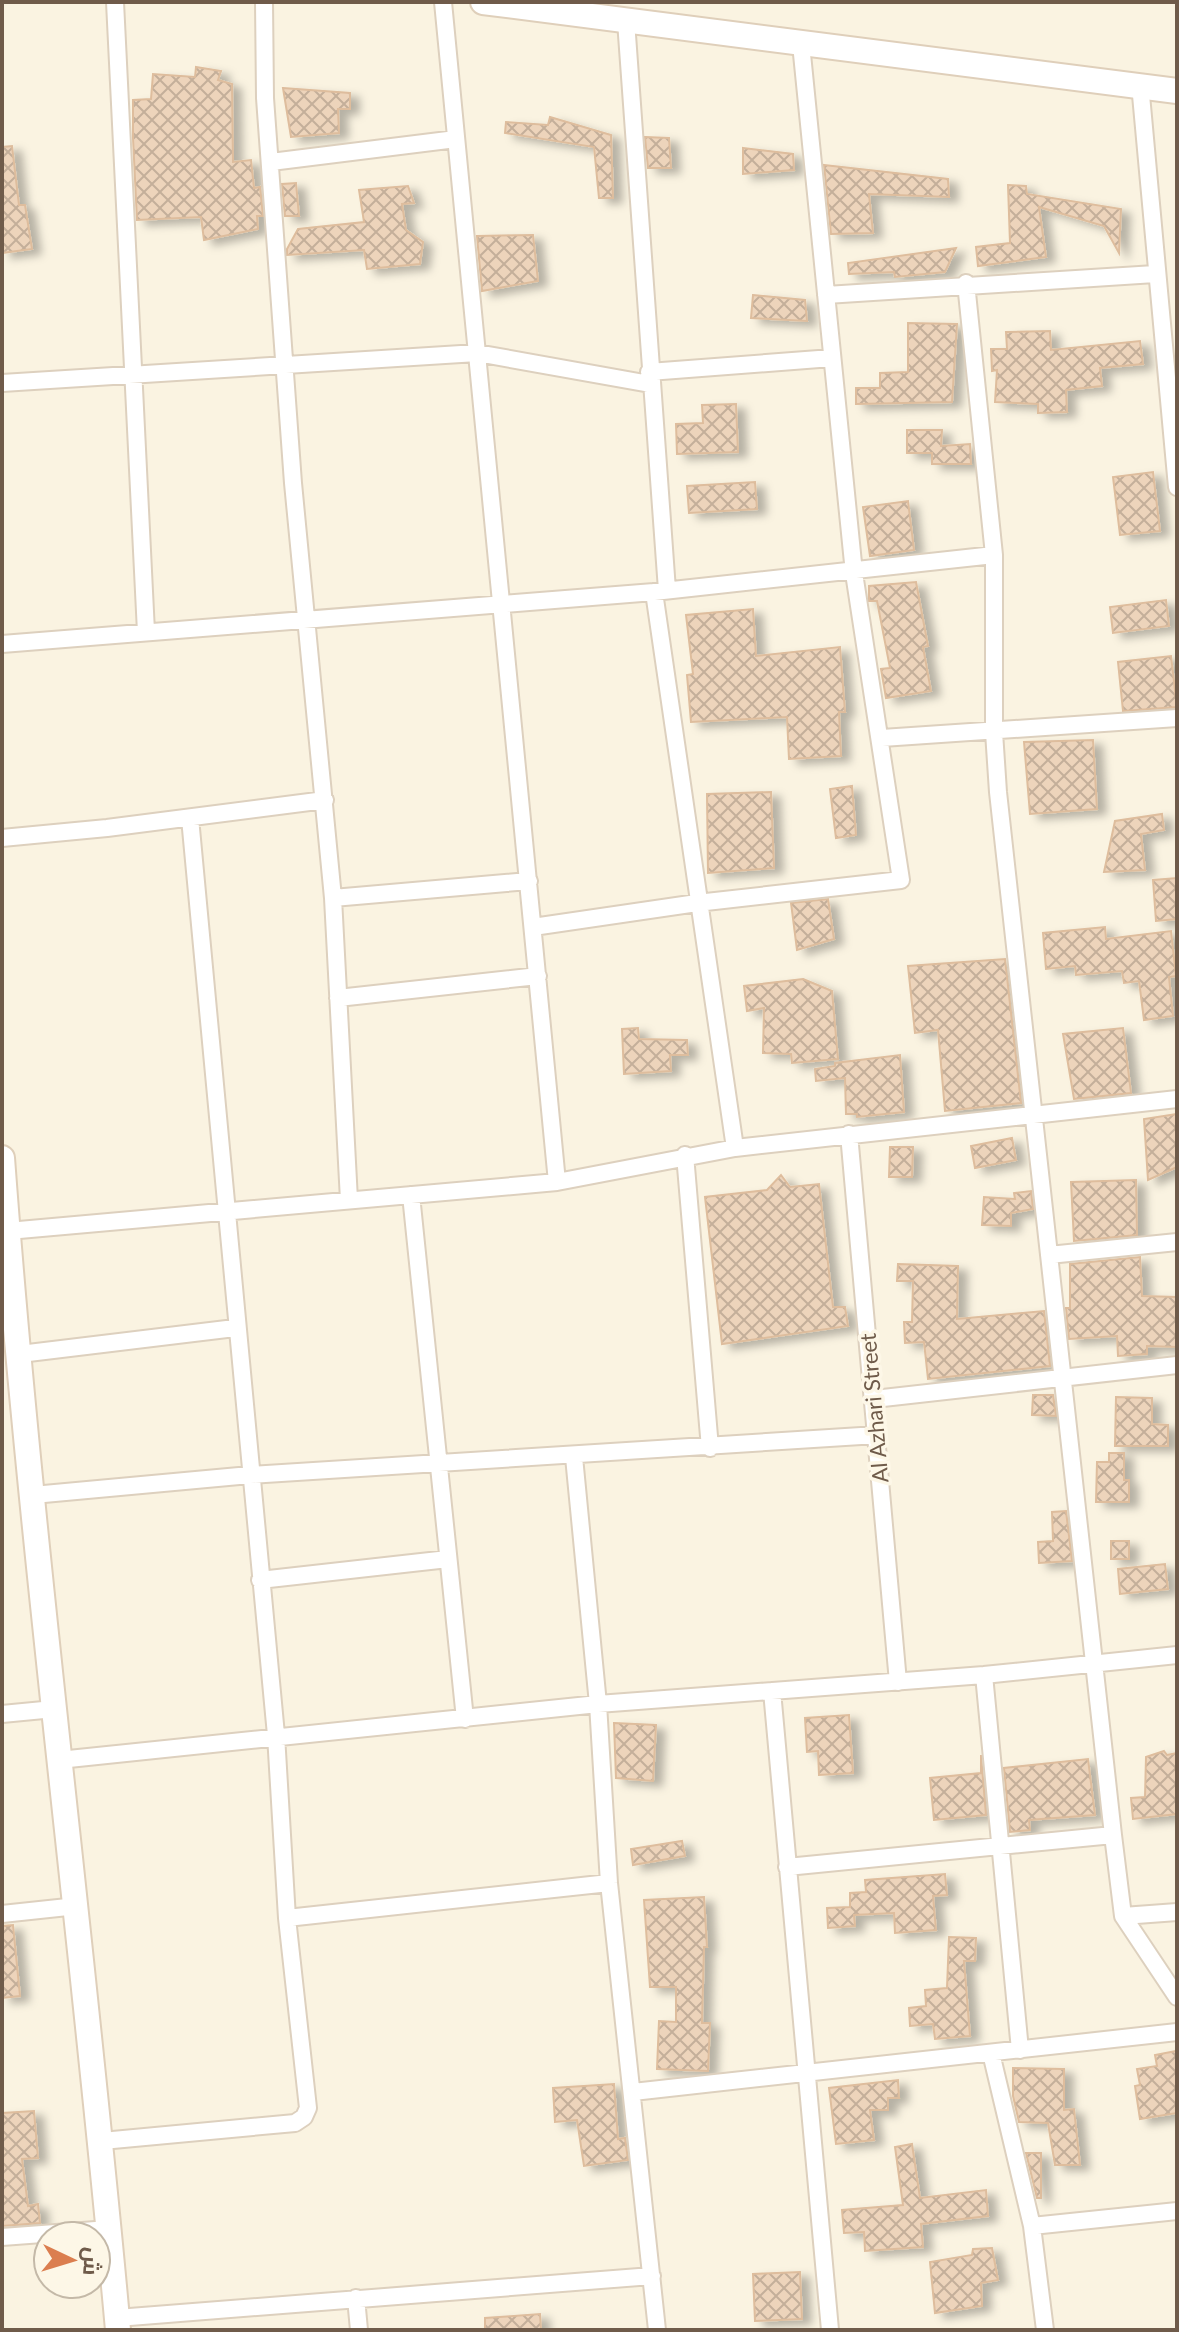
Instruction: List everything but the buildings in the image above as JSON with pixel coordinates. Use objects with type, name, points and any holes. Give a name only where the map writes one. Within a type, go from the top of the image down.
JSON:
[{"type":"street","points":[[115,2],[146,632]]},
{"type":"street","points":[[264,2],[265,98],[287,367],[293,483],[333,898],[349,1200]]},
{"type":"street","points":[[443,2],[557,1182]]},
{"type":"street","points":[[483,2],[1177,91]]},
{"type":"street","points":[[626,21],[650,378],[660,591],[697,903],[735,1148]]},
{"type":"street","points":[[533,927],[697,903],[901,880],[882,738],[854,573],[801,44]]},
{"type":"street","points":[[1140,84],[1155,274],[1177,487]]},
{"type":"street","points":[[271,162],[456,139]]},
{"type":"street","points":[[826,295],[966,283],[1155,274]]},
{"type":"street","points":[[966,283],[994,555],[994,732],[1113,1835],[1123,1916],[1177,1997]]},
{"type":"street","points":[[2,383],[477,353],[650,378],[832,358]]},
{"type":"street","points":[[2,644],[660,591],[854,573],[994,555]]},
{"type":"street","points":[[882,738],[1177,718]]},
{"type":"street","points":[[2,838],[325,800]]},
{"type":"street","points":[[102,2141],[295,2123],[304,2117],[308,2108],[287,1918],[276,1735],[224,1211],[190,818]]},
{"type":"street","points":[[333,898],[529,881]]},
{"type":"street","points":[[338,998],[538,976]]},
{"type":"street","points":[[8,1231],[557,1182],[685,1155],[735,1148],[1177,1099]]},
{"type":"street","name":"Al Azhari Street","points":[[849,1134],[898,1682]]},
{"type":"street","points":[[685,1155],[710,1448]]},
{"type":"street","points":[[2,1158],[59,1760],[108,2220]]},
{"type":"street","points":[[411,1195],[465,1719]]},
{"type":"street","points":[[1049,1255],[1177,1242]]},
{"type":"street","points":[[20,1354],[235,1328]]},
{"type":"street","points":[[874,1399],[1177,1365]]},
{"type":"street","points":[[33,1495],[250,1475],[574,1457],[877,1435]]},
{"type":"street","points":[[574,1457],[598,1704],[609,1883],[657,2330]]},
{"type":"street","points":[[260,1580],[448,1559]]},
{"type":"street","points":[[59,1760],[276,1735],[598,1704],[984,1675],[1177,1655]]},
{"type":"street","points":[[984,1675],[1020,2050]]},
{"type":"street","points":[[772,1691],[830,2330]]},
{"type":"street","points":[[2,1714],[54,1709]]},
{"type":"street","points":[[787,1867],[1113,1835]]},
{"type":"street","points":[[287,1918],[609,1883]]},
{"type":"street","points":[[2,1914],[77,1906]]},
{"type":"street","points":[[1123,1916],[1177,1912]]},
{"type":"street","points":[[633,2092],[1177,2032]]},
{"type":"street","points":[[991,2053],[1032,2226],[1045,2330]]},
{"type":"street","points":[[1032,2226],[1177,2211]]},
{"type":"street","points":[[2,2237],[32,2235]]},
{"type":"street","points":[[112,2265],[117,2324],[356,2298],[652,2276]]},
{"type":"street","points":[[356,2298],[359,2330]]}]
